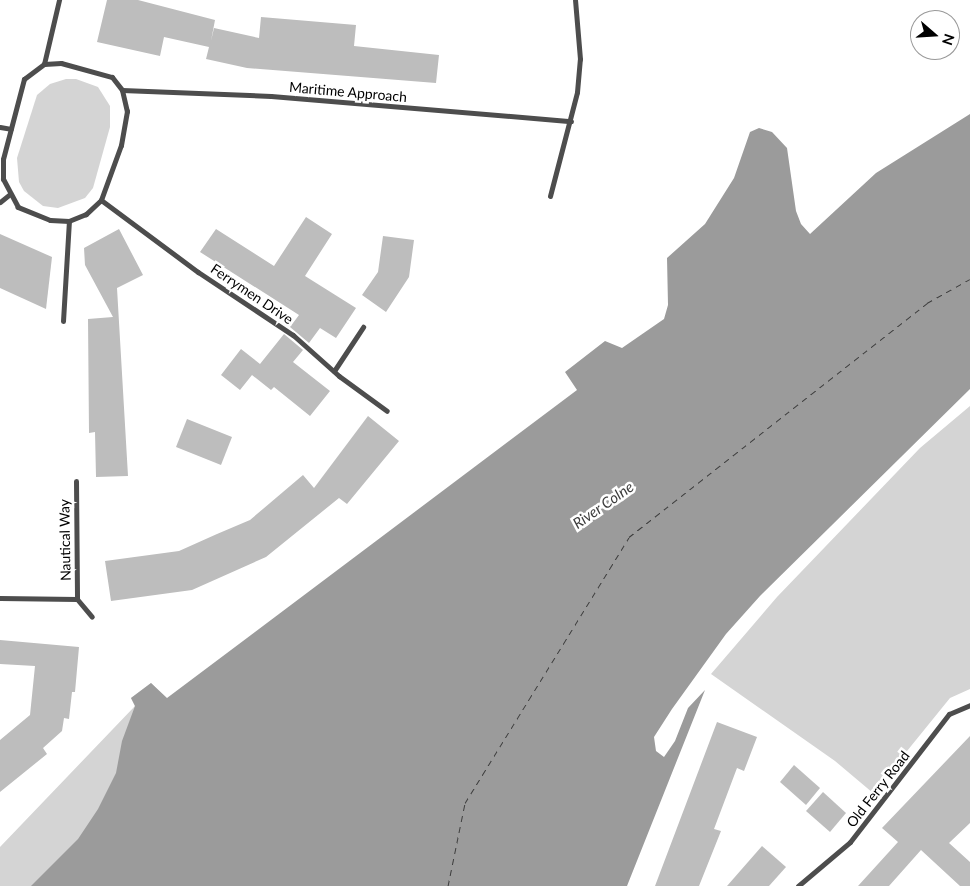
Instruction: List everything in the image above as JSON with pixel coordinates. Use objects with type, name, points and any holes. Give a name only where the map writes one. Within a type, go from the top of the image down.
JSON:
[{"type":"street","points":[[44,64],[59,0]]},
{"type":"street","points":[[550,196],[572,121],[580,59],[576,0]]},
{"type":"street","points":[[61,63],[112,77],[122,90],[127,111],[121,146],[101,200],[86,214],[69,221],[32,215],[18,207],[10,194],[3,172],[11,129],[24,79],[44,64],[61,63]]},
{"type":"street","name":"Maritime Approach","points":[[122,90],[271,96],[572,121]]},
{"type":"street","points":[[0,127],[11,129]]},
{"type":"street","points":[[0,202],[10,194]]},
{"type":"street","name":"Ferrymen Drive","points":[[101,200],[198,272],[293,335],[334,371],[387,411]]},
{"type":"street","points":[[63,321],[69,221]]},
{"type":"street","points":[[334,371],[363,327]]},
{"type":"street","name":"Nautical Way","points":[[76,481],[77,599]]},
{"type":"street","points":[[0,598],[77,599],[92,617]]},
{"type":"street","name":"Old Ferry Road","points":[[798,886],[850,842],[949,714],[970,704]]},
{"type":"shaded area","points":[[66,79],[76,79],[98,87],[110,106],[110,127],[93,188],[85,198],[58,208],[43,206],[24,191],[19,182],[17,158],[37,95],[50,84]]},
{"type":"shaded area","points":[[970,406],[970,689],[950,698],[873,793],[835,761],[711,674],[777,597],[920,448]]},
{"type":"shaded area","points":[[151,683],[167,699],[184,687],[260,886],[0,886],[0,847],[135,706],[131,698]]},
{"type":"water","name":"River Colne","points":[[970,114],[970,389],[760,596],[726,634],[672,709],[654,737],[656,751],[664,757],[675,741],[688,708],[705,690],[627,886],[31,886],[78,839],[98,809],[116,773],[122,741],[135,706],[131,698],[151,683],[167,698],[577,390],[565,372],[605,341],[622,348],[664,319],[668,305],[667,258],[705,224],[734,178],[750,132],[759,128],[772,132],[787,148],[796,211],[801,224],[810,234],[876,173]]},
{"type":"building","points":[[107,0],[138,0],[215,20],[211,41],[214,28],[259,38],[261,17],[356,25],[354,46],[439,55],[436,83],[247,68],[206,59],[209,47],[164,37],[160,56],[97,42]]},
{"type":"building","points":[[306,217],[332,234],[305,276],[356,308],[336,338],[320,328],[309,343],[290,327],[299,315],[200,252],[216,229],[274,266]]},
{"type":"building","points":[[119,229],[143,275],[117,288],[128,476],[96,477],[95,432],[89,433],[88,319],[113,317],[85,265],[84,248]]},
{"type":"building","points":[[0,234],[52,257],[46,309],[0,288]]},
{"type":"building","points":[[383,236],[414,240],[409,277],[386,312],[362,295],[378,272]]},
{"type":"building","points":[[284,334],[303,350],[293,362],[330,391],[310,416],[274,387],[271,390],[252,375],[240,390],[221,375],[241,349],[260,364]]},
{"type":"building","points":[[368,416],[399,441],[347,504],[339,498],[266,557],[192,590],[111,601],[105,561],[179,551],[250,520],[303,475],[314,488]]},
{"type":"building","points":[[187,419],[232,437],[221,465],[176,447]]},
{"type":"building","points":[[0,640],[79,647],[75,692],[72,692],[69,719],[64,718],[62,731],[43,748],[47,754],[0,792],[0,740],[30,715],[35,666],[0,664]]},
{"type":"building","points":[[717,722],[757,737],[744,771],[737,768],[714,829],[721,831],[699,886],[655,886]]},
{"type":"building","points":[[970,736],[970,823],[949,843],[970,862],[970,886],[960,886],[921,850],[889,886],[858,886],[898,842],[882,828]]},
{"type":"building","points":[[794,765],[820,788],[806,805],[780,782]]},
{"type":"building","points":[[823,792],[846,813],[830,832],[806,811]]},
{"type":"building","points":[[762,846],[786,867],[769,886],[727,886]]},
{"type":"ferry route","points":[[448,886],[465,803],[629,537],[927,303],[970,279]]}]
